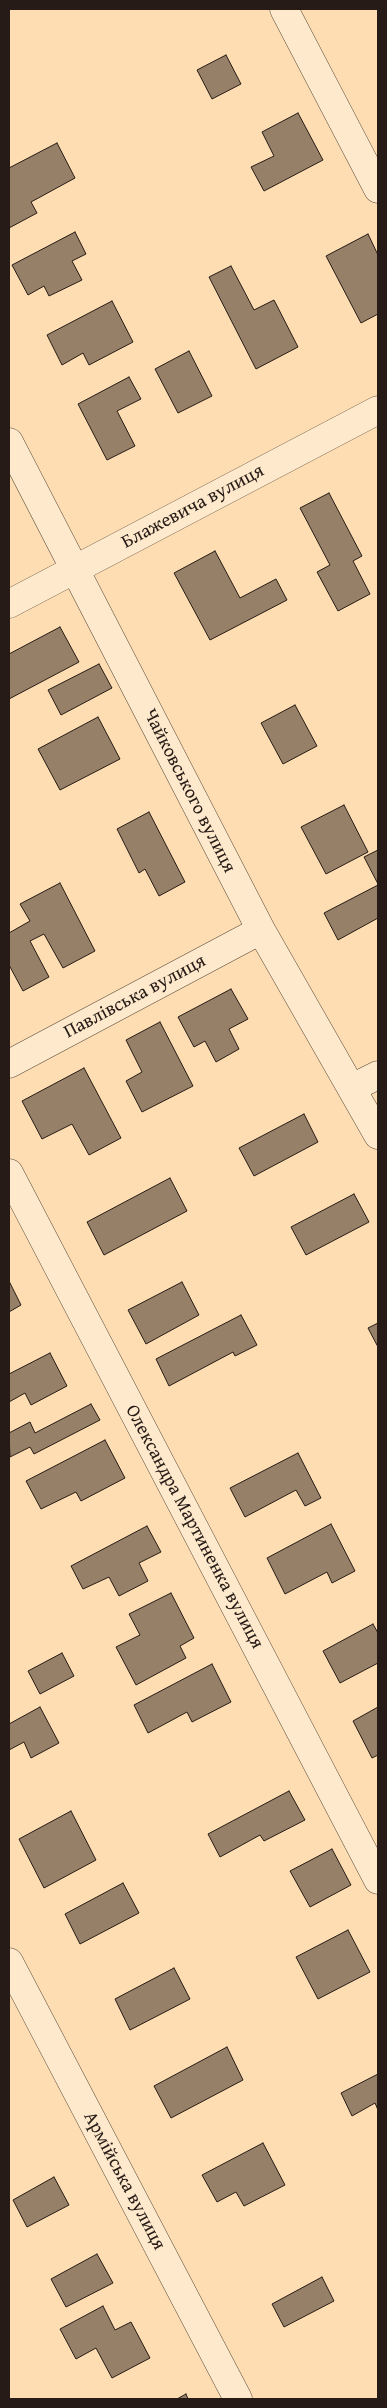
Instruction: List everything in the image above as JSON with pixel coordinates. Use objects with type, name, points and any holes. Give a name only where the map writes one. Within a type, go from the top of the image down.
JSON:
[{"type":"street","points":[[284,9],[378,190]]},
{"type":"street","name":"Блажевича вулиця","points":[[9,604],[378,410]]},
{"type":"street","name":"Чайковського вулиця","points":[[9,442],[261,930],[378,1134]]},
{"type":"street","name":"Павлівська вулиця","points":[[9,1064],[261,930]]},
{"type":"street","points":[[352,1088],[378,1075]]},
{"type":"street","name":"Олександра Мартиненка вулиця","points":[[9,1173],[378,1880]]},
{"type":"street","name":"Армійська вулиця","points":[[9,1962],[238,2399]]},
{"type":"building","points":[[226,55],[241,84],[212,99],[197,70]]},
{"type":"building","points":[[298,113],[323,160],[264,191],[251,167],[274,156],[262,132]]},
{"type":"building","points":[[57,143],[75,178],[31,202],[37,213],[9,228],[9,168]]},
{"type":"building","points":[[75,232],[86,254],[72,261],[82,280],[49,296],[44,286],[28,295],[12,265]]},
{"type":"building","points":[[368,234],[378,255],[378,314],[361,323],[326,256]]},
{"type":"building","points":[[231,266],[254,310],[274,300],[298,347],[256,369],[209,277]]},
{"type":"building","points":[[112,301],[133,342],[89,365],[83,353],[62,365],[47,335]]},
{"type":"building","points":[[189,351],[212,396],[178,413],[155,369]]},
{"type":"building","points":[[129,377],[141,399],[117,411],[135,446],[107,460],[78,404]]},
{"type":"building","points":[[329,493],[362,556],[353,561],[370,594],[338,611],[317,572],[330,565],[300,508]]},
{"type":"building","points":[[215,551],[240,598],[276,579],[287,600],[210,640],[174,573]]},
{"type":"building","points":[[60,627],[79,662],[9,699],[9,654]]},
{"type":"building","points":[[99,664],[112,688],[61,715],[48,690]]},
{"type":"building","points":[[295,705],[317,746],[283,764],[261,723]]},
{"type":"building","points":[[98,717],[120,759],[60,790],[38,749]]},
{"type":"building","points":[[344,805],[368,852],[326,874],[301,827]]},
{"type":"building","points":[[149,812],[185,882],[159,896],[145,869],[139,873],[117,829]]},
{"type":"building","points":[[378,850],[378,884],[364,857]]},
{"type":"building","points":[[60,883],[95,951],[63,968],[44,934],[30,941],[49,977],[23,991],[9,965],[9,933],[30,921],[20,904]]},
{"type":"building","points":[[378,885],[378,918],[338,940],[324,913]]},
{"type":"building","points":[[231,989],[248,1019],[229,1029],[239,1049],[216,1062],[205,1041],[194,1047],[178,1017]]},
{"type":"building","points":[[160,1022],[193,1086],[142,1112],[126,1081],[142,1072],[126,1040]]},
{"type":"building","points":[[84,1068],[121,1138],[89,1155],[72,1124],[42,1139],[22,1101]]},
{"type":"building","points":[[304,1114],[318,1142],[254,1176],[239,1148]]},
{"type":"building","points":[[170,1178],[187,1211],[104,1255],[87,1222]]},
{"type":"building","points":[[354,1194],[369,1222],[306,1255],[291,1227]]},
{"type":"building","points":[[9,1281],[21,1305],[9,1312]]},
{"type":"building","points":[[182,1282],[199,1315],[146,1344],[128,1310]]},
{"type":"building","points":[[241,1315],[257,1345],[235,1356],[233,1352],[169,1386],[156,1359]]},
{"type":"building","points":[[378,1323],[378,1347],[368,1328]]},
{"type":"building","points":[[50,1353],[67,1386],[31,1405],[25,1393],[9,1402],[9,1374]]},
{"type":"building","points":[[91,1404],[100,1420],[34,1454],[30,1447],[10,1457],[9,1433],[30,1422],[35,1433]]},
{"type":"building","points":[[105,1440],[125,1478],[81,1501],[76,1492],[41,1509],[26,1481]]},
{"type":"building","points":[[298,1453],[321,1498],[305,1506],[296,1490],[245,1517],[230,1488]]},
{"type":"building","points":[[331,1524],[355,1571],[332,1583],[327,1572],[285,1594],[267,1558]]},
{"type":"building","points":[[147,1526],[161,1552],[139,1563],[148,1581],[119,1596],[109,1577],[83,1589],[71,1566]]},
{"type":"building","points":[[171,1593],[194,1638],[180,1646],[186,1658],[136,1685],[116,1647],[140,1635],[129,1614]]},
{"type":"building","points":[[373,1624],[378,1633],[378,1663],[340,1683],[323,1651]]},
{"type":"building","points":[[62,1653],[74,1676],[40,1694],[28,1671]]},
{"type":"building","points":[[212,1664],[231,1702],[192,1722],[187,1712],[148,1733],[134,1705]]},
{"type":"building","points":[[40,1707],[59,1743],[31,1758],[24,1742],[9,1750],[9,1724]]},
{"type":"building","points":[[378,1707],[378,1755],[372,1758],[353,1721]]},
{"type":"building","points":[[289,1791],[305,1820],[264,1841],[260,1835],[220,1857],[208,1834]]},
{"type":"building","points":[[71,1811],[96,1860],[44,1888],[19,1839]]},
{"type":"building","points":[[332,1849],[351,1885],[310,1907],[290,1871]]},
{"type":"building","points":[[123,1883],[139,1913],[80,1944],[65,1914]]},
{"type":"building","points":[[348,1930],[370,1972],[318,1999],[296,1957]]},
{"type":"building","points":[[174,1968],[190,1999],[130,2030],[115,1999]]},
{"type":"building","points":[[227,2047],[243,2080],[171,2118],[154,2086]]},
{"type":"building","points":[[378,2074],[378,2110],[375,2103],[352,2116],[341,2093]]},
{"type":"building","points":[[263,2143],[285,2185],[244,2206],[236,2192],[217,2202],[202,2175]]},
{"type":"building","points":[[54,2177],[69,2205],[27,2227],[13,2200]]},
{"type":"building","points":[[97,2254],[113,2283],[66,2307],[51,2279]]},
{"type":"building","points":[[322,2277],[334,2301],[284,2327],[272,2304]]},
{"type":"building","points":[[103,2306],[115,2330],[131,2322],[150,2358],[112,2378],[96,2348],[76,2359],[60,2329]]},
{"type":"building","points":[[186,2394],[188,2399],[177,2399]]}]
